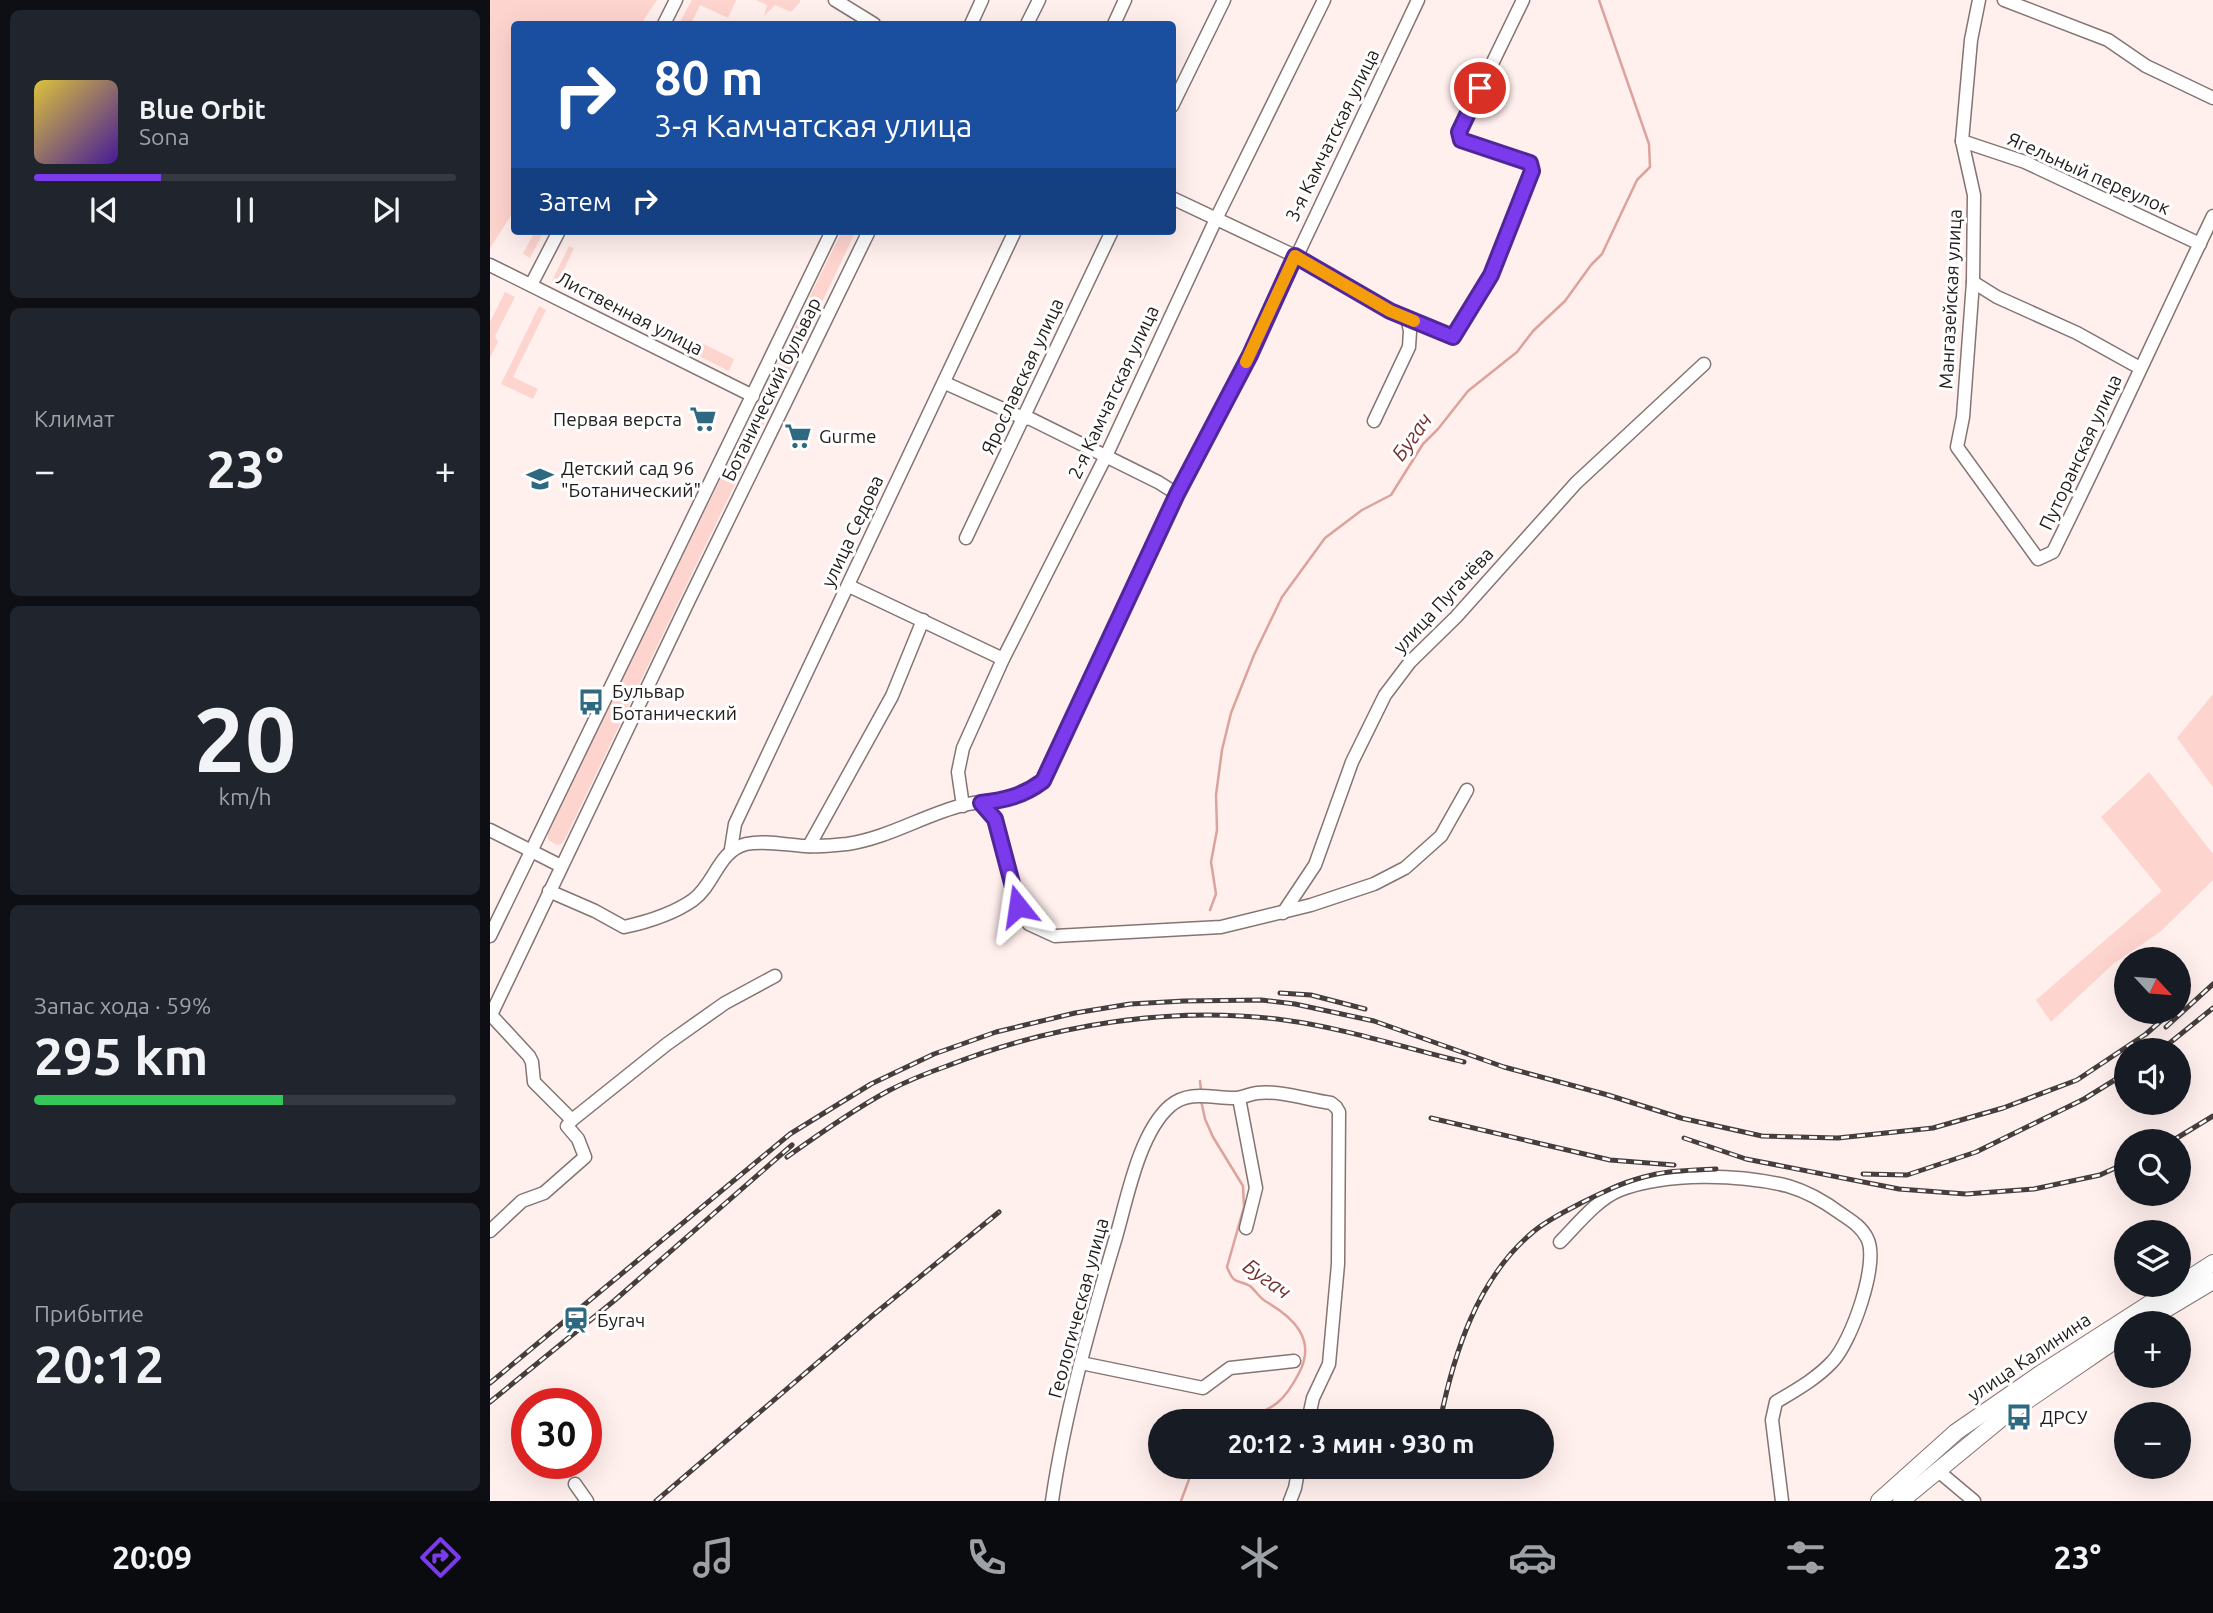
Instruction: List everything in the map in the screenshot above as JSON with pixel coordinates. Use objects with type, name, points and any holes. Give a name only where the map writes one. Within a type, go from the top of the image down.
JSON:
[{"type":"main road","name":"улица Калинина","points":[[1879,1501],[1956,1432],[2008,1395],[2213,1263]]},
{"type":"main road","points":[[2163,1311],[2213,1281]]},
{"type":"main road","name":"улица Калинина","points":[[1901,1501],[2003,1416],[2114,1341]]},
{"type":"street","points":[[666,21],[676,0]]},
{"type":"street","points":[[835,0],[869,21]]},
{"type":"street","points":[[1028,21],[1038,0]]},
{"type":"street","points":[[1115,21],[1125,0]]},
{"type":"street","points":[[1176,98],[1224,0]]},
{"type":"street","name":"2-я Камчатская улица","points":[[962,806],[958,763],[963,748],[1003,659],[1106,456],[1216,219],[1324,0]]},
{"type":"street","name":"3-я Камчатская улица","points":[[981,803],[1008,800],[1031,790],[1043,781],[1177,494],[1250,355],[1418,0]]},
{"type":"street","points":[[1176,200],[1295,256],[1390,311],[1453,337],[1491,275],[1532,171],[1530,163],[1461,140],[1459,132],[1523,0]]},
{"type":"street","name":"Мангазейская улица","points":[[1979,0],[1971,40],[1962,141],[1974,195],[1973,282],[1963,417],[1957,447],[2038,559],[2053,552]]},
{"type":"street","points":[[2004,0],[2108,40],[2146,66],[2213,97]]},
{"type":"street","points":[[966,21],[980,4]]},
{"type":"street","points":[[972,21],[980,4]]},
{"type":"street","name":"Ягельный переулок","points":[[1962,141],[2025,162],[2200,244]]},
{"type":"street","name":"Путоранская улица","points":[[2053,552],[2101,457],[2140,368],[2213,216]]},
{"type":"street","points":[[531,285],[557,235]]},
{"type":"street","name":"Ботанический бульвар","points":[[490,936],[830,235]]},
{"type":"street","name":"Ботанический бульвар","points":[[490,1016],[867,235]]},
{"type":"street","name":"улица Седова","points":[[731,849],[735,824],[1013,235]]},
{"type":"street","name":"Ярославская улица","points":[[967,538],[1110,235]]},
{"type":"street","name":"Лиственная улица","points":[[490,265],[753,396]]},
{"type":"street","name":"Путоранская улица","points":[[1973,282],[1997,297],[2077,333],[2140,368]]},
{"type":"street","points":[[1374,421],[1409,347],[1407,317]]},
{"type":"street","name":"улица Пугачёва","points":[[1283,912],[1315,865],[1352,762],[1385,695],[1410,662],[1457,617],[1576,483],[1704,363]]},
{"type":"street","points":[[945,383],[1023,418],[1031,419],[1177,494]]},
{"type":"street","points":[[849,586],[907,616],[923,620],[1003,659]]},
{"type":"street","points":[[809,846],[892,695],[923,620]]},
{"type":"street","points":[[549,891],[624,927],[644,922],[692,900],[703,891],[731,849],[764,843],[809,846],[848,844],[890,833],[962,806],[981,803],[995,819],[1018,906],[1029,923],[1055,936],[1210,928],[1283,912],[1374,884],[1405,868],[1441,836],[1467,790]]},
{"type":"street","points":[[490,830],[561,866]]},
{"type":"street","points":[[490,1231],[522,1201],[544,1193],[586,1157],[578,1139],[568,1126],[572,1119],[676,1037],[725,1003],[775,976]]},
{"type":"street","points":[[490,1016],[529,1056],[534,1082],[572,1119]]},
{"type":"street","points":[[1246,1228],[1256,1188],[1239,1098],[1258,1093],[1331,1103],[1339,1112],[1338,1264],[1329,1364],[1311,1409]]},
{"type":"street","name":"Геологическая улица","points":[[1052,1501],[1058,1461],[1081,1363],[1137,1165],[1152,1128],[1170,1106],[1186,1097],[1210,1095],[1217,1098],[1239,1098]]},
{"type":"street","points":[[1560,1242],[1599,1204],[1618,1190],[1649,1182],[1689,1177],[1751,1180],[1790,1187],[1831,1207],[1859,1227],[1868,1240],[1870,1259],[1868,1279],[1850,1332],[1835,1360],[1811,1381],[1776,1402],[1772,1420],[1782,1501]]},
{"type":"street","points":[[1081,1363],[1203,1388],[1230,1368],[1294,1361]]},
{"type":"street","points":[[1937,1469],[1974,1501]]},
{"type":"street","points":[[1290,1501],[1296,1479]]},
{"type":"street","points":[[575,1484],[587,1501]]},
{"type":"shaded area","points":[[490,0],[657,0],[643,21],[511,21],[511,216],[490,248]]},
{"type":"shaded area","points":[[692,0],[736,0],[728,18],[700,5],[692,21],[681,21]]},
{"type":"shaded area","points":[[756,0],[800,2],[791,12],[775,5],[764,16],[767,5]]},
{"type":"shaded area","points":[[533,235],[542,235],[530,258],[523,254]]},
{"type":"shaded area","points":[[840,235],[854,235],[565,839],[557,845],[548,840],[548,831]]},
{"type":"shaded area","points":[[569,246],[574,248],[562,274],[652,319],[647,329],[552,281]]},
{"type":"shaded area","points":[[505,292],[515,297],[495,336],[498,342],[490,358],[490,322]]},
{"type":"shaded area","points":[[539,306],[546,310],[513,377],[538,389],[533,399],[501,384]]},
{"type":"shaded area","points":[[677,331],[734,359],[729,371],[671,342]]},
{"type":"shaded area","points":[[2213,694],[2213,787],[2177,738]]},
{"type":"shaded area","points":[[2149,772],[2213,854],[2213,880],[2160,932],[2138,947],[2114,947],[2114,963],[2051,1022],[2036,1000],[2162,891],[2101,817]]},
{"type":"waterway","name":"Бугач","points":[[1210,910],[1216,894],[1211,862],[1217,830],[1216,795],[1222,750],[1231,713],[1254,655],[1282,597],[1325,538],[1362,510],[1391,495],[1423,444],[1468,391],[1517,352],[1533,331],[1565,301],[1602,254],[1637,180],[1650,167],[1649,144],[1599,0]]},
{"type":"waterway","points":[[1200,1081],[1201,1090]]},
{"type":"waterway","name":"Бугач","points":[[1201,1100],[1213,1137],[1243,1186],[1244,1207],[1227,1267],[1234,1280],[1250,1286],[1285,1314],[1304,1339],[1304,1361],[1299,1373],[1288,1392],[1268,1409]]},
{"type":"waterway","name":"Бугач","points":[[1181,1501],[1189,1479]]},
{"type":"railway","points":[[2166,1027],[2213,984]]},
{"type":"railway","points":[[1280,993],[1311,995],[1365,1009]]},
{"type":"railway","points":[[490,1383],[790,1134],[871,1084],[934,1054],[996,1032],[1075,1013],[1130,1004],[1184,1001],[1261,1000],[1295,1004],[1374,1021],[1504,1067],[1681,1118],[1762,1136],[1838,1138],[1933,1128],[2003,1108],[2077,1080],[2157,1024]]},
{"type":"railway","points":[[2176,1038],[2213,1008]]},
{"type":"railway","points":[[787,1157],[862,1106],[917,1077],[1028,1039],[1112,1022],[1199,1015],[1284,1020],[1352,1033],[1464,1062]]},
{"type":"railway","points":[[1863,1174],[1907,1175],[1976,1152],[2084,1099],[2114,1080]]},
{"type":"railway","points":[[2191,1129],[2213,1116]]},
{"type":"railway","points":[[1431,1118],[1610,1160],[1674,1165]]},
{"type":"railway","points":[[1684,1138],[1746,1159],[1899,1189],[1966,1194],[2034,1189],[2100,1175],[2114,1169]]},
{"type":"railway","points":[[490,1402],[615,1300],[792,1145]]},
{"type":"railway","points":[[1443,1409],[1461,1344],[1483,1295],[1497,1272],[1533,1232],[1583,1202],[1634,1180],[1668,1172],[1716,1169]]},
{"type":"railway","points":[[656,1501],[872,1316],[999,1212]]},
{"type":"slow traffic","points":[[1246,362],[1295,256],[1390,311],[1414,321]]},
{"type":"place","name":"Первая верста","points":[[703,419]]},
{"type":"place","name":"Gurme","points":[[798,436]]},
{"type":"place","name":"Детский сад 96 \"Ботанический\"","points":[[540,479]]},
{"type":"place","name":"Бульвар Ботанический","points":[[591,702]]},
{"type":"place","name":"Бугач","points":[[576,1320]]},
{"type":"place","name":"ДРСУ","points":[[2019,1417]]},
{"type":"route","points":[[1018,906],[995,819],[981,803],[1008,800],[1031,790],[1043,781],[1177,494],[1250,355],[1295,256],[1390,311],[1453,337],[1491,275],[1532,166],[1530,163],[1461,140],[1459,132],[1480,88]]}]
